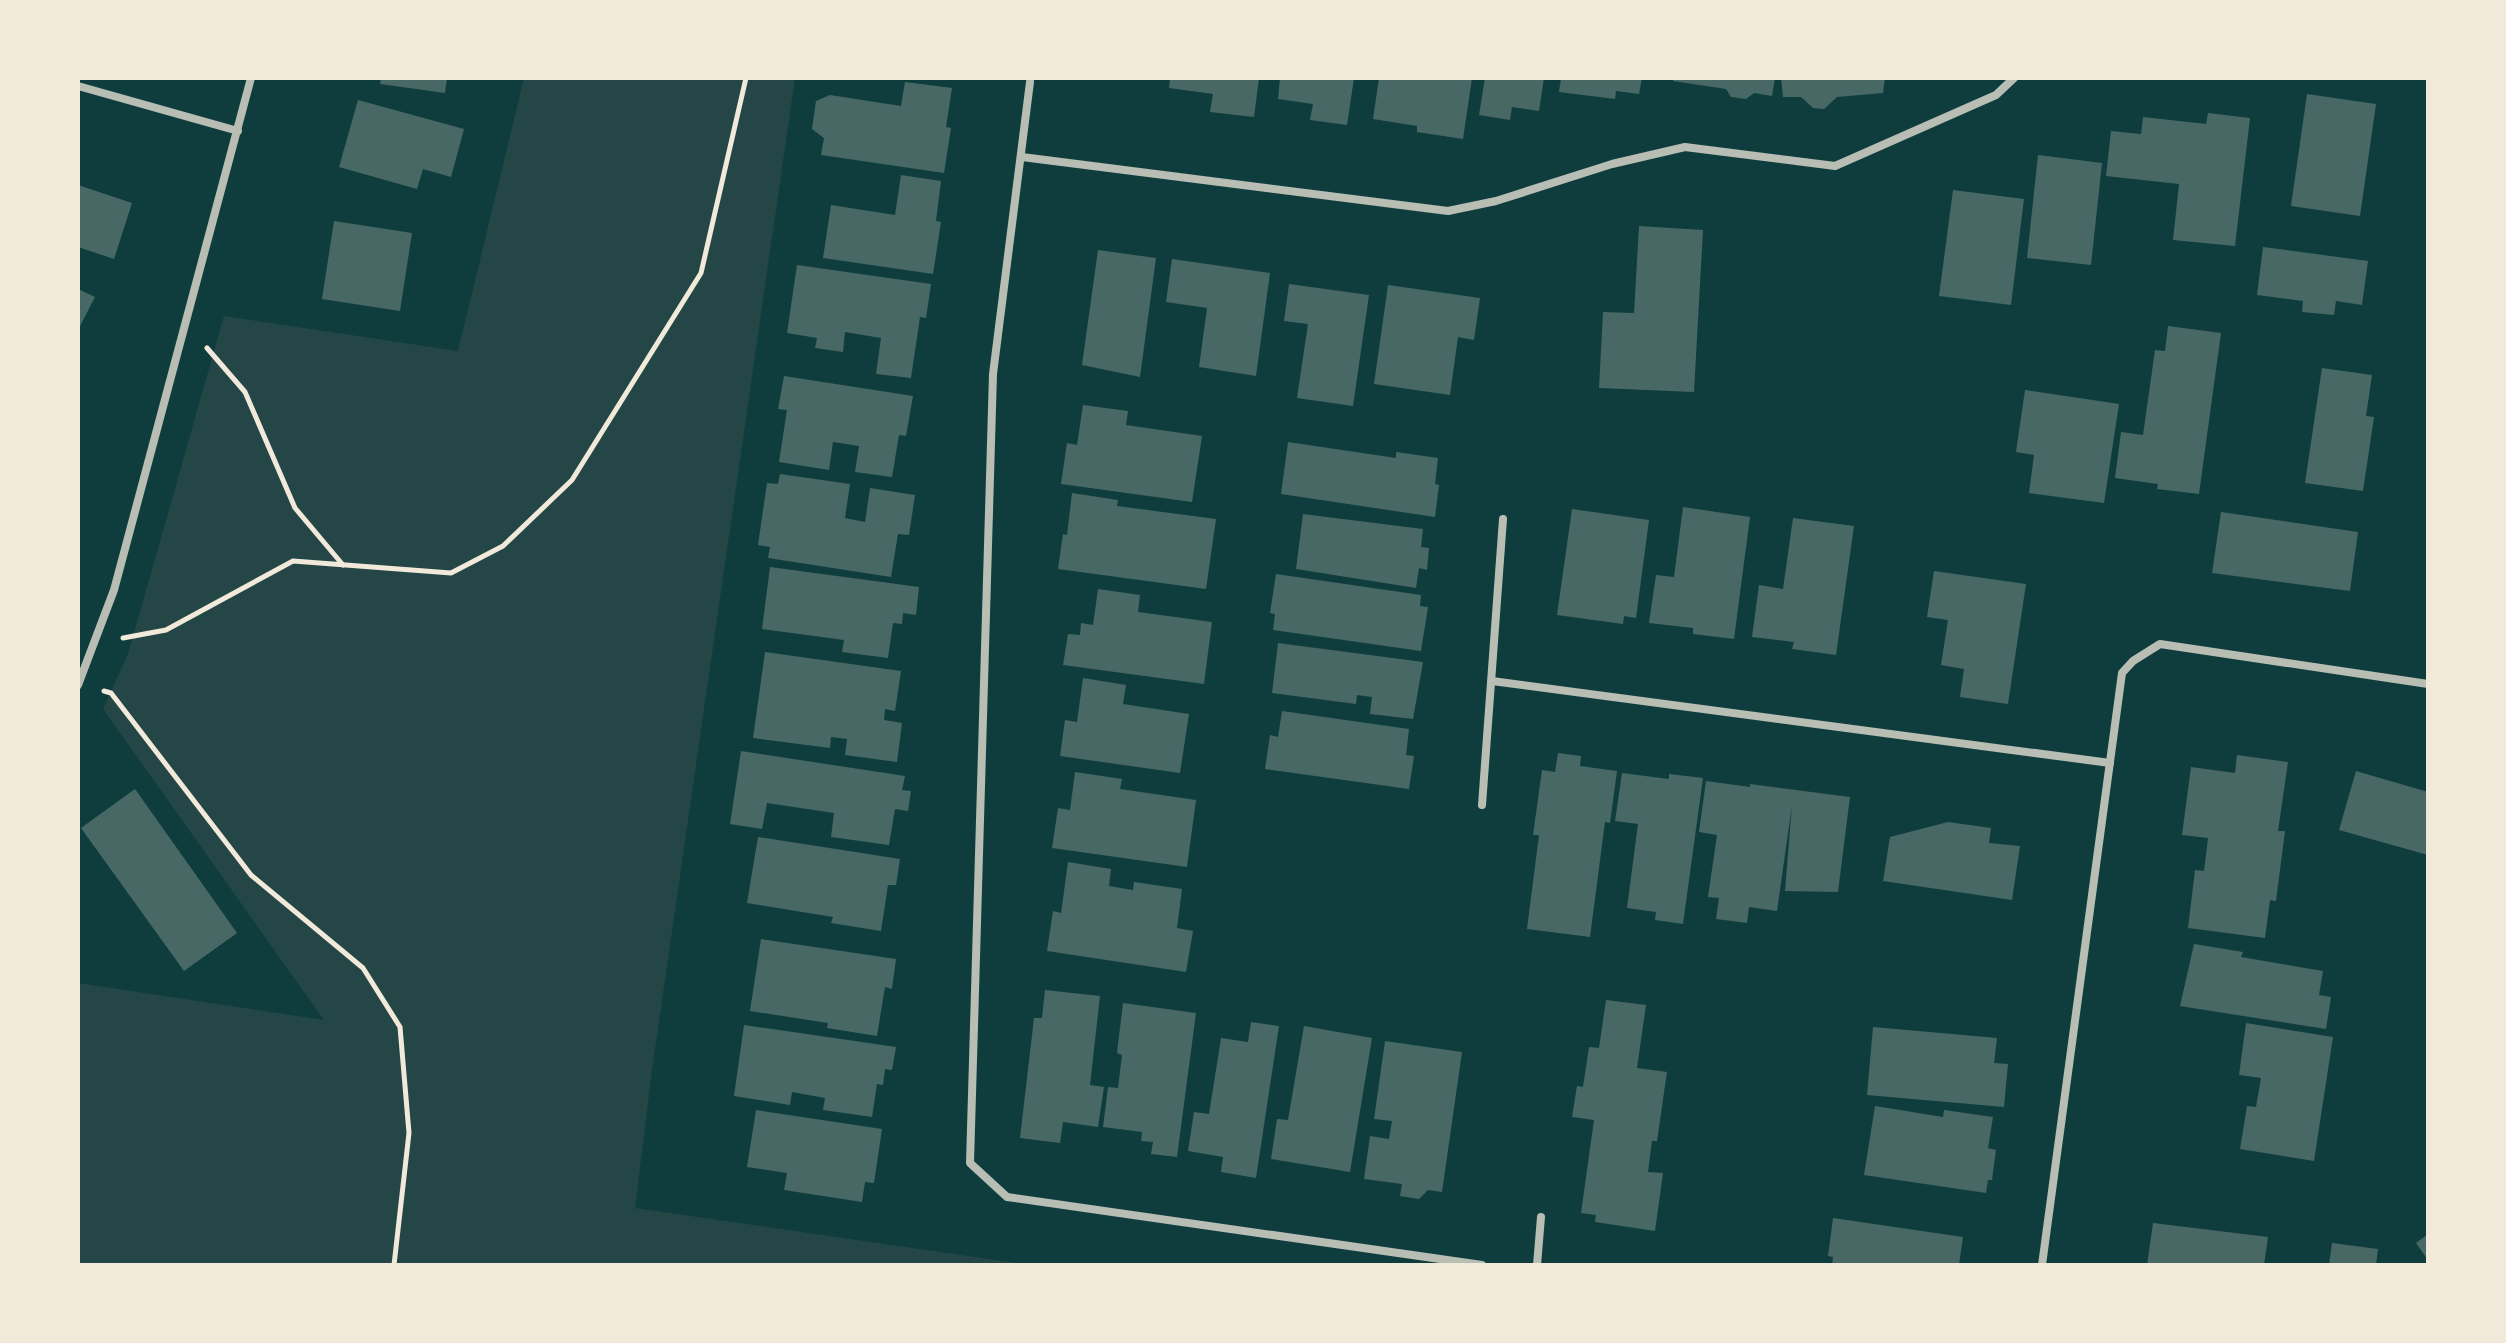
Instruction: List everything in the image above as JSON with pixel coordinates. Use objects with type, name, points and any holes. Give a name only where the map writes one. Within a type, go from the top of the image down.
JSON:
[{"type":"street","points":[[78,684],[114,590],[251,78]]},
{"type":"street","points":[[1022,157],[1448,211],[1496,201],[1612,164],[1685,147],[1835,166],[1996,95],[2014,78]]},
{"type":"street","points":[[1030,82],[993,374],[970,1163],[1007,1197],[1482,1265]]},
{"type":"street","points":[[78,86],[238,131]]},
{"type":"street","points":[[1482,805],[1503,519]]},
{"type":"street","points":[[2042,1265],[2122,673],[2133,661],[2160,644],[2428,684]]},
{"type":"street","points":[[1492,681],[2110,763]]},
{"type":"street","points":[[1537,1265],[1541,1217]]},
{"type":"path","points":[[95,643],[166,630],[293,561],[451,573],[503,546],[572,480],[701,273],[746,78]]},
{"type":"path","points":[[186,323],[245,392],[295,508],[343,565]]},
{"type":"path","points":[[78,684],[111,693],[251,875],[363,968],[400,1027],[409,1133],[394,1265]]},
{"type":"shaded area","points":[[524,78],[795,78],[652,1070],[635,1208],[1030,1265],[78,1265],[78,983],[324,1020],[103,709],[128,654],[224,316],[458,351]]},
{"type":"building","points":[[381,78],[447,78],[445,93],[380,84]]},
{"type":"building","points":[[1170,78],[1259,78],[1254,117],[1210,112],[1213,94],[1169,88]]},
{"type":"building","points":[[1280,78],[1354,78],[1347,125],[1310,120],[1313,104],[1278,99]]},
{"type":"building","points":[[1379,78],[1472,78],[1463,139],[1417,132],[1417,126],[1373,119]]},
{"type":"building","points":[[1485,78],[1544,78],[1539,111],[1512,107],[1510,120],[1479,115]]},
{"type":"building","points":[[1561,78],[1642,78],[1639,94],[1616,91],[1615,99],[1559,92]]},
{"type":"building","points":[[1673,78],[1775,78],[1772,96],[1754,93],[1746,99],[1731,97],[1726,89],[1673,81]]},
{"type":"building","points":[[1781,78],[1885,78],[1883,93],[1837,97],[1824,109],[1813,108],[1801,97],[1783,97]]},
{"type":"building","points":[[905,82],[952,88],[946,127],[951,128],[944,173],[821,155],[824,138],[812,129],[816,101],[830,95],[901,106]]},
{"type":"building","points":[[2307,94],[2376,104],[2360,216],[2291,206]]},
{"type":"building","points":[[358,100],[464,129],[451,177],[423,169],[417,189],[339,167]]},
{"type":"building","points":[[2208,113],[2250,118],[2235,246],[2173,240],[2179,184],[2106,176],[2111,131],[2141,134],[2143,117],[2206,124]]},
{"type":"building","points":[[2038,155],[2102,163],[2091,265],[2027,258]]},
{"type":"building","points":[[901,175],[941,181],[936,221],[941,222],[933,274],[823,258],[831,205],[895,215]]},
{"type":"building","points":[[78,185],[132,203],[114,259],[78,247]]},
{"type":"building","points":[[1953,190],[2024,199],[2011,305],[1939,296]]},
{"type":"building","points":[[334,221],[412,233],[400,311],[322,299]]},
{"type":"building","points":[[1639,226],[1703,230],[1694,392],[1599,388],[1603,312],[1634,313]]},
{"type":"building","points":[[2263,247],[2368,261],[2362,305],[2336,301],[2334,315],[2302,312],[2303,301],[2257,295]]},
{"type":"building","points":[[1098,250],[1156,258],[1140,377],[1082,365]]},
{"type":"building","points":[[1172,259],[1270,273],[1256,376],[1199,367],[1207,308],[1166,302]]},
{"type":"building","points":[[797,265],[931,284],[926,318],[920,317],[911,378],[876,374],[881,338],[845,332],[843,352],[815,348],[817,338],[787,333]]},
{"type":"building","points":[[1289,284],[1369,295],[1353,406],[1297,398],[1308,324],[1284,321]]},
{"type":"building","points":[[1388,285],[1480,298],[1474,340],[1458,337],[1450,395],[1374,384]]},
{"type":"building","points":[[78,289],[95,297],[78,330]]},
{"type":"building","points":[[2168,326],[2221,333],[2199,494],[2157,489],[2158,484],[2115,478],[2121,432],[2143,435],[2155,350],[2165,351]]},
{"type":"building","points":[[2322,368],[2372,375],[2366,416],[2374,417],[2363,491],[2305,483]]},
{"type":"building","points":[[784,376],[913,396],[906,436],[899,435],[892,477],[855,472],[859,446],[833,442],[829,470],[779,462],[787,410],[778,409]]},
{"type":"building","points":[[2025,390],[2119,404],[2104,503],[2029,493],[2034,455],[2016,452]]},
{"type":"building","points":[[1083,405],[1128,411],[1126,425],[1202,436],[1192,502],[1061,484],[1067,443],[1077,445]]},
{"type":"building","points":[[1288,442],[1396,458],[1396,452],[1438,458],[1435,517],[1281,494]]},
{"type":"building","points":[[780,474],[850,484],[845,518],[865,522],[870,488],[915,495],[909,535],[898,534],[891,577],[768,558],[770,547],[758,545],[767,483],[778,484]]},
{"type":"building","points":[[1072,493],[1118,500],[1117,506],[1216,519],[1206,589],[1058,569],[1063,534],[1067,535]]},
{"type":"building","points":[[1683,507],[1750,517],[1734,639],[1693,634],[1693,628],[1649,623],[1656,575],[1674,577]]},
{"type":"building","points":[[1572,509],[1649,520],[1636,618],[1624,616],[1623,624],[1557,615]]},
{"type":"building","points":[[2221,512],[2358,532],[2350,591],[2212,573]]},
{"type":"building","points":[[1303,514],[1423,529],[1421,547],[1429,548],[1427,570],[1419,568],[1416,588],[1296,569]]},
{"type":"building","points":[[1793,518],[1854,526],[1836,655],[1792,649],[1794,642],[1752,637],[1759,585],[1783,589]]},
{"type":"building","points":[[770,567],[919,587],[916,615],[903,613],[902,624],[893,623],[888,658],[842,652],[844,640],[762,629]]},
{"type":"building","points":[[1934,571],[2026,584],[2008,704],[1960,697],[1964,669],[1941,665],[1948,620],[1927,617]]},
{"type":"building","points":[[1276,574],[1421,595],[1420,606],[1428,607],[1421,651],[1273,630],[1275,614],[1270,613]]},
{"type":"building","points":[[1098,589],[1140,595],[1138,612],[1212,622],[1204,684],[1063,665],[1068,634],[1080,635],[1081,623],[1093,625]]},
{"type":"building","points":[[1278,643],[1423,662],[1413,719],[1370,714],[1372,697],[1357,695],[1356,704],[1272,693]]},
{"type":"building","points":[[765,652],[901,671],[895,711],[885,709],[884,720],[902,723],[897,762],[845,755],[847,739],[831,737],[830,748],[753,738]]},
{"type":"building","points":[[1083,678],[1126,685],[1123,704],[1189,714],[1180,773],[1060,756],[1065,720],[1077,722]]},
{"type":"building","points":[[1282,711],[1409,729],[1406,755],[1414,756],[1409,789],[1265,769],[1270,735],[1278,737]]},
{"type":"building","points":[[741,751],[905,776],[902,790],[911,791],[908,811],[895,809],[889,845],[831,837],[834,813],[767,803],[762,829],[730,824]]},
{"type":"building","points":[[1558,753],[1581,756],[1580,766],[1617,771],[1610,823],[1605,822],[1590,937],[1527,929],[1539,835],[1533,835],[1542,770],[1555,772]]},
{"type":"building","points":[[2237,755],[2288,762],[2278,831],[2285,831],[2276,901],[2270,900],[2265,938],[2188,928],[2195,870],[2204,871],[2208,838],[2182,835],[2191,767],[2235,773]]},
{"type":"building","points":[[2356,771],[2428,792],[2428,855],[2339,830]]},
{"type":"building","points":[[1075,772],[1122,779],[1120,789],[1196,800],[1187,867],[1052,848],[1058,808],[1070,810]]},
{"type":"building","points":[[1622,773],[1669,779],[1669,774],[1703,778],[1683,924],[1655,920],[1656,912],[1627,908],[1638,824],[1615,821]]},
{"type":"building","points":[[1706,781],[1850,797],[1838,892],[1785,891],[1792,805],[1777,911],[1749,907],[1747,923],[1716,919],[1719,898],[1708,897],[1717,835],[1699,832]]},
{"type":"building","points":[[135,789],[237,933],[184,971],[81,828]]},
{"type":"building","points":[[1948,822],[1991,828],[1989,843],[2020,846],[2012,900],[1883,881],[1890,837]]},
{"type":"building","points":[[758,837],[900,859],[896,885],[888,885],[881,931],[831,923],[833,917],[747,903]]},
{"type":"building","points":[[1068,862],[1111,869],[1109,886],[1133,890],[1134,882],[1182,889],[1177,928],[1193,931],[1186,972],[1047,951],[1053,911],[1061,913]]},
{"type":"building","points":[[761,939],[896,959],[892,989],[885,987],[877,1036],[827,1028],[828,1023],[750,1011]]},
{"type":"building","points":[[2194,944],[2243,952],[2241,957],[2323,971],[2319,995],[2331,997],[2326,1029],[2180,1006]]},
{"type":"building","points":[[1045,990],[1100,996],[1090,1085],[1104,1087],[1098,1127],[1063,1122],[1060,1143],[1020,1138],[1034,1018],[1042,1018]]},
{"type":"building","points":[[1606,1000],[1646,1005],[1637,1068],[1667,1072],[1657,1141],[1652,1141],[1648,1172],[1663,1173],[1655,1231],[1595,1222],[1596,1215],[1581,1213],[1594,1120],[1572,1117],[1577,1086],[1583,1087],[1589,1047],[1599,1048]]},
{"type":"building","points":[[1123,1003],[1196,1013],[1177,1157],[1151,1154],[1153,1142],[1141,1141],[1142,1132],[1103,1127],[1108,1087],[1118,1088],[1122,1055],[1117,1053]]},
{"type":"building","points":[[1251,1022],[1279,1026],[1256,1178],[1221,1172],[1223,1157],[1188,1151],[1194,1112],[1209,1114],[1221,1038],[1248,1042]]},
{"type":"building","points":[[2246,1023],[2333,1037],[2314,1161],[2240,1149],[2247,1106],[2256,1107],[2261,1078],[2239,1075]]},
{"type":"building","points":[[744,1025],[896,1047],[892,1070],[885,1069],[883,1085],[877,1084],[872,1117],[823,1110],[825,1098],[792,1092],[790,1105],[734,1096]]},
{"type":"building","points":[[1304,1026],[1372,1038],[1350,1172],[1271,1159],[1277,1119],[1288,1120]]},
{"type":"building","points":[[1873,1027],[1997,1038],[1994,1063],[2008,1064],[2004,1107],[1867,1095]]},
{"type":"building","points":[[1385,1041],[1462,1052],[1442,1192],[1428,1190],[1419,1199],[1400,1196],[1402,1184],[1364,1179],[1370,1136],[1389,1139],[1392,1121],[1374,1119]]},
{"type":"building","points":[[1875,1106],[1943,1117],[1944,1110],[1993,1117],[1988,1148],[1996,1150],[1992,1180],[1988,1180],[1986,1193],[1864,1175]]},
{"type":"building","points":[[756,1110],[882,1129],[874,1183],[865,1182],[862,1202],[784,1190],[787,1173],[747,1167]]},
{"type":"building","points":[[1833,1218],[1963,1237],[1959,1265],[1832,1265],[1833,1257],[1828,1256]]},
{"type":"building","points":[[2153,1223],[2268,1237],[2264,1265],[2147,1265]]},
{"type":"building","points":[[2428,1234],[2428,1260],[2416,1243]]},
{"type":"building","points":[[2332,1243],[2378,1249],[2376,1265],[2329,1265]]}]
